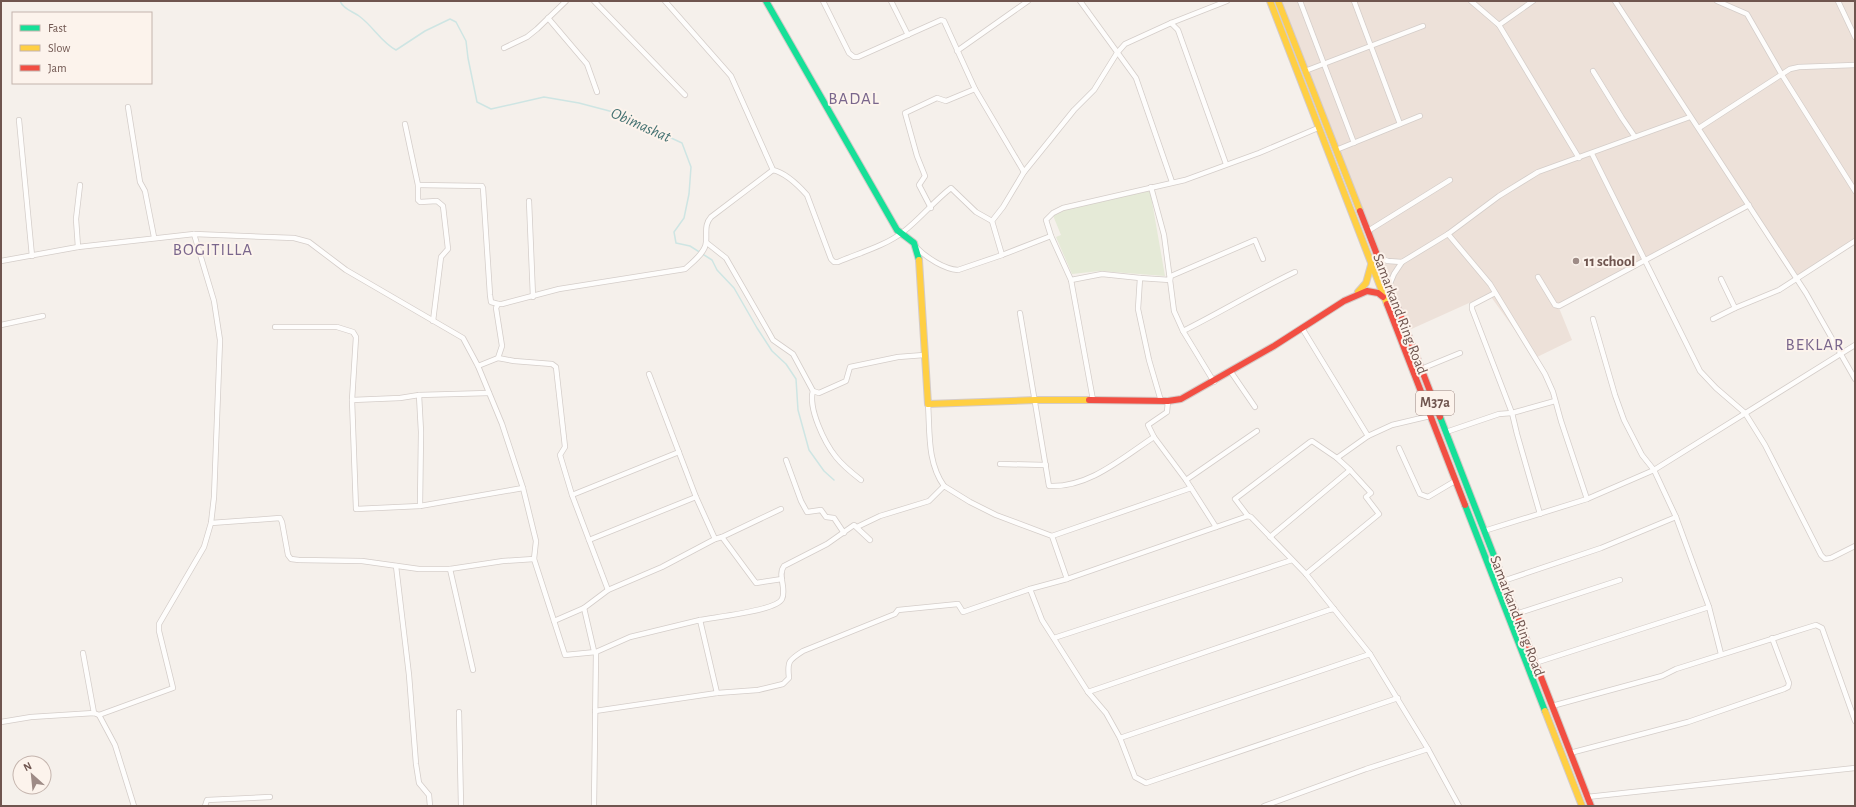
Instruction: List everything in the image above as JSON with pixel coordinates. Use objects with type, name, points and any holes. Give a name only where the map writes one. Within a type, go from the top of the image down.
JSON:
[{"type":"main road","points":[[766,1],[897,230],[910,238],[917,248],[919,256],[928,404],[1035,400],[1164,401],[1181,399],[1194,394],[1231,372],[1354,296],[1364,288],[1368,280],[1371,265]]},
{"type":"main road","name":"Samarkand Ring Road","points":[[1270,1],[1383,297],[1582,806]]},
{"type":"main road","name":"Samarkand Ring Road","points":[[1278,1],[1591,806]]},
{"type":"main road","points":[[1333,167],[1341,164]]},
{"type":"main road","points":[[1354,296],[1367,291],[1378,293],[1383,297]]},
{"type":"main road","points":[[1411,369],[1421,368]]},
{"type":"street","points":[[504,48],[526,37],[566,1]]},
{"type":"street","points":[[594,1],[685,95]]},
{"type":"street","points":[[665,1],[731,76],[773,170]]},
{"type":"street","points":[[823,1],[849,52],[854,57],[858,57],[943,20],[976,89],[1024,172]]},
{"type":"street","points":[[891,1],[908,35]]},
{"type":"street","points":[[957,51],[1028,1]]},
{"type":"street","points":[[1080,1],[1136,78],[1172,182]]},
{"type":"street","points":[[992,221],[1003,207],[1024,172],[1074,110],[1098,85],[1117,53],[1125,44],[1171,23],[1227,1]]},
{"type":"street","points":[[1300,1],[1354,143]]},
{"type":"street","points":[[1354,1],[1400,124]]},
{"type":"street","points":[[1471,1],[1499,25],[1579,158]]},
{"type":"street","points":[[1499,25],[1533,1]]},
{"type":"street","points":[[1615,1],[1646,46],[1690,117],[1699,128],[1798,280],[1842,354],[1855,379]]},
{"type":"street","points":[[1716,1],[1747,14],[1782,75],[1855,191]]},
{"type":"street","points":[[1838,1],[1855,37]]},
{"type":"street","points":[[548,18],[587,64],[598,92]]},
{"type":"street","points":[[1171,23],[1178,30],[1226,164]]},
{"type":"street","points":[[1305,71],[1423,26]]},
{"type":"street","points":[[1699,128],[1790,69],[1799,67],[1855,65]]},
{"type":"street","points":[[1593,71],[1635,137]]},
{"type":"street","points":[[931,208],[919,188],[920,183],[925,176],[917,156],[905,113],[936,98],[946,101],[976,89]]},
{"type":"street","points":[[128,107],[140,182],[145,191],[154,237]]},
{"type":"street","points":[[1336,150],[1420,116]]},
{"type":"street","points":[[1389,286],[1394,274],[1402,262],[1448,234],[1499,196],[1538,172],[1592,154],[1690,117]]},
{"type":"street","points":[[19,120],[32,256]]},
{"type":"street","points":[[405,124],[418,185],[418,200],[420,202],[437,201],[443,206],[448,240],[448,249],[441,257],[433,322]]},
{"type":"street","points":[[1093,400],[1071,280],[1051,236],[1046,220],[1053,213],[1063,208],[1185,180],[1259,153],[1318,128]]},
{"type":"street","points":[[1592,154],[1644,261],[1700,370],[1716,388],[1745,413],[1765,445],[1821,555],[1825,559],[1831,558],[1855,546]]},
{"type":"street","points":[[773,170],[778,171],[807,195],[831,259],[834,262],[838,262],[892,239],[902,233],[950,189],[953,188],[976,212],[992,221],[1002,255]]},
{"type":"street","points":[[418,185],[482,186],[491,302],[502,304],[559,289],[685,269],[696,260],[707,243],[705,227],[711,217],[773,170]]},
{"type":"street","points":[[1368,231],[1450,180]]},
{"type":"street","points":[[78,247],[76,219],[80,185]]},
{"type":"street","points":[[1151,187],[1164,235],[1174,311],[1183,331],[1214,382]]},
{"type":"street","points":[[529,201],[533,297]]},
{"type":"street","points":[[1538,277],[1550,299],[1555,305],[1559,306],[1749,205]]},
{"type":"street","points":[[1,722],[31,717],[94,713],[100,715],[173,688],[159,631],[160,624],[204,547],[211,523],[217,443],[220,340],[214,301],[194,234]]},
{"type":"street","points":[[1,261],[78,247],[154,237],[194,234],[294,238],[309,242],[346,270],[433,322],[463,338],[478,366],[502,424],[523,488],[536,541],[534,559],[565,655],[595,651],[630,637],[700,620],[759,610],[777,604],[783,596],[782,570],[784,566],[827,544],[854,525],[857,527],[880,516],[929,501],[944,486]]},
{"type":"street","points":[[1448,234],[1490,284],[1545,374],[1553,392],[1554,401],[1587,499]]},
{"type":"street","points":[[917,248],[925,255],[952,270],[964,269],[1051,236]]},
{"type":"street","points":[[1170,280],[1172,276],[1255,240],[1263,259]]},
{"type":"street","points":[[1713,319],[1735,308],[1764,297],[1798,280],[1855,241]]},
{"type":"street","points":[[707,243],[726,258],[773,340],[793,354],[813,390],[818,393],[846,381],[850,367],[898,357],[924,355]]},
{"type":"street","points":[[1378,258],[1388,261],[1402,262]]},
{"type":"street","points":[[1183,331],[1228,308],[1268,284],[1295,272]]},
{"type":"street","points":[[1071,280],[1102,274],[1170,280]]},
{"type":"street","points":[[1140,278],[1138,309],[1149,360],[1167,412],[1148,425],[1154,437],[1186,480],[1216,527]]},
{"type":"street","points":[[1721,279],[1735,308]]},
{"type":"street","points":[[1496,293],[1472,305],[1472,309],[1512,413],[1540,514]]},
{"type":"street","points":[[498,304],[496,308],[502,346],[498,358]]},
{"type":"street","points":[[1020,313],[1049,486],[1070,484],[1099,473],[1154,437]]},
{"type":"street","points":[[1,325],[44,316]]},
{"type":"street","points":[[1593,319],[1615,395],[1624,420],[1642,455],[1654,470],[1676,517],[1709,607],[1721,654]]},
{"type":"street","points":[[275,327],[337,327],[353,332],[356,337],[352,400],[356,509],[420,506],[523,488]]},
{"type":"street","points":[[1302,328],[1368,436]]},
{"type":"street","points":[[1484,531],[1587,499],[1654,470],[1855,345]]},
{"type":"street","points":[[1421,368],[1460,353]]},
{"type":"street","points":[[478,366],[498,358],[514,362],[552,364],[556,367],[565,447],[560,455],[572,495],[608,590]]},
{"type":"street","points":[[1231,372],[1255,407]]},
{"type":"street","points":[[649,374],[696,497],[715,539]]},
{"type":"street","points":[[813,390],[810,398],[815,417],[824,438],[835,456],[846,468],[861,480]]},
{"type":"street","points":[[352,400],[400,398],[419,394],[489,393]]},
{"type":"street","points":[[419,394],[421,432],[420,506]]},
{"type":"street","points":[[1446,432],[1499,414],[1512,413],[1554,401]]},
{"type":"street","points":[[928,404],[931,457],[934,470],[944,486],[970,502],[996,515],[1052,536],[1191,488]]},
{"type":"street","points":[[1337,458],[1368,436],[1392,426],[1430,416]]},
{"type":"street","points":[[1186,480],[1257,431]]},
{"type":"street","points":[[1306,574],[1379,514],[1366,497],[1371,493],[1350,470],[1337,458],[1312,441],[1235,499],[1248,516],[1251,517],[1306,574],[1370,654],[1428,749],[1458,806]]},
{"type":"street","points":[[1399,448],[1420,494],[1428,497],[1455,481]]},
{"type":"street","points":[[572,495],[679,452]]},
{"type":"street","points":[[786,460],[801,501],[808,512],[821,510],[826,518],[834,518],[844,533]]},
{"type":"street","points":[[1000,464],[1046,465]]},
{"type":"street","points":[[1270,537],[1350,470]]},
{"type":"street","points":[[589,540],[696,497]]},
{"type":"street","points":[[554,621],[584,608],[608,590],[662,567],[715,539],[781,509]]},
{"type":"street","points":[[596,711],[758,690],[783,684],[789,678],[788,664],[791,658],[803,651],[895,614],[898,610],[958,604],[963,612],[1030,589],[1067,579],[1248,516]]},
{"type":"street","points":[[1504,582],[1601,548],[1676,517]]},
{"type":"street","points":[[211,523],[280,518],[282,522],[286,549],[291,559],[362,561],[419,570],[450,569],[503,561],[534,559]]},
{"type":"street","points":[[857,527],[870,540]]},
{"type":"street","points":[[1052,536],[1067,579]]},
{"type":"street","points":[[722,537],[756,583],[782,579]]},
{"type":"street","points":[[1054,638],[1292,560]]},
{"type":"street","points":[[396,566],[409,675],[416,764],[419,783],[429,795],[430,806]]},
{"type":"street","points":[[450,569],[473,670]]},
{"type":"street","points":[[1516,614],[1620,580]]},
{"type":"street","points":[[1030,589],[1042,620],[1088,692],[1106,713],[1120,738],[1135,777],[1146,783],[1398,698]]},
{"type":"street","points":[[1535,663],[1709,607]]},
{"type":"street","points":[[584,608],[595,651],[596,711],[594,806]]},
{"type":"street","points":[[1088,692],[1334,609]]},
{"type":"street","points":[[700,620],[718,694]]},
{"type":"street","points":[[1552,706],[1662,676],[1676,669],[1721,654],[1816,625],[1822,628],[1855,721]]},
{"type":"street","points":[[1570,753],[1688,722],[1788,687],[1789,683],[1772,638]]},
{"type":"street","points":[[83,653],[94,713]]},
{"type":"street","points":[[1120,738],[1370,654]]},
{"type":"street","points":[[459,712],[461,806]]},
{"type":"street","points":[[100,715],[115,745],[134,806]]},
{"type":"street","points":[[1264,806],[1366,769],[1428,749]]},
{"type":"street","points":[[1587,797],[1855,768]]},
{"type":"street","points":[[205,806],[207,800],[270,797]]},
{"type":"shaded area","points":[[1278,1],[1855,1],[1855,241],[1794,280],[1748,209],[1559,308],[1572,340],[1535,358],[1489,294],[1407,331]]},
{"type":"green space","points":[[1150,190],[1165,276],[1100,271],[1072,274],[1056,237],[1061,235],[1052,213],[1060,208]]},
{"type":"waterway","name":"Obimashat","points":[[340,1],[343,6],[364,20],[386,43],[396,50],[425,31],[450,19],[456,22],[466,41],[477,102],[491,109],[544,97],[579,103],[617,113],[682,143],[691,167],[689,194],[684,218],[674,232],[676,243],[690,246],[712,260],[717,270],[734,288],[772,351],[786,364],[796,379],[798,410],[809,450],[824,471],[834,480]]},
{"type":"traffic: fast","points":[[766,1],[897,230],[914,243],[919,260]]},
{"type":"traffic: fast","points":[[1440,417],[1515,610]]},
{"type":"traffic: fast","points":[[1465,505],[1545,711]]},
{"type":"traffic: slow","points":[[1270,1],[1387,304]]},
{"type":"traffic: slow","points":[[1278,1],[1360,211]]},
{"type":"traffic: slow","points":[[919,260],[928,404],[1035,400],[1089,400]]},
{"type":"traffic: slow","points":[[1358,292],[1366,283],[1371,265]]},
{"type":"traffic: slow","points":[[1545,711],[1582,806]]},
{"type":"traffic: jam","points":[[1360,211],[1440,417]]},
{"type":"traffic: jam","points":[[1089,400],[1168,401],[1181,399],[1274,346],[1344,301],[1367,291],[1378,293],[1383,297]]},
{"type":"traffic: jam","points":[[1387,304],[1465,505]]},
{"type":"traffic: jam","points":[[1515,610],[1591,806]]},
{"type":"place","name":"11 school","points":[[1576,261]]},
{"type":"district","name":"BADAL","points":[[854,98]]},
{"type":"district","name":"BOGITILLA","points":[[213,249]]},
{"type":"district","name":"BEKLAR","points":[[1815,344]]}]
